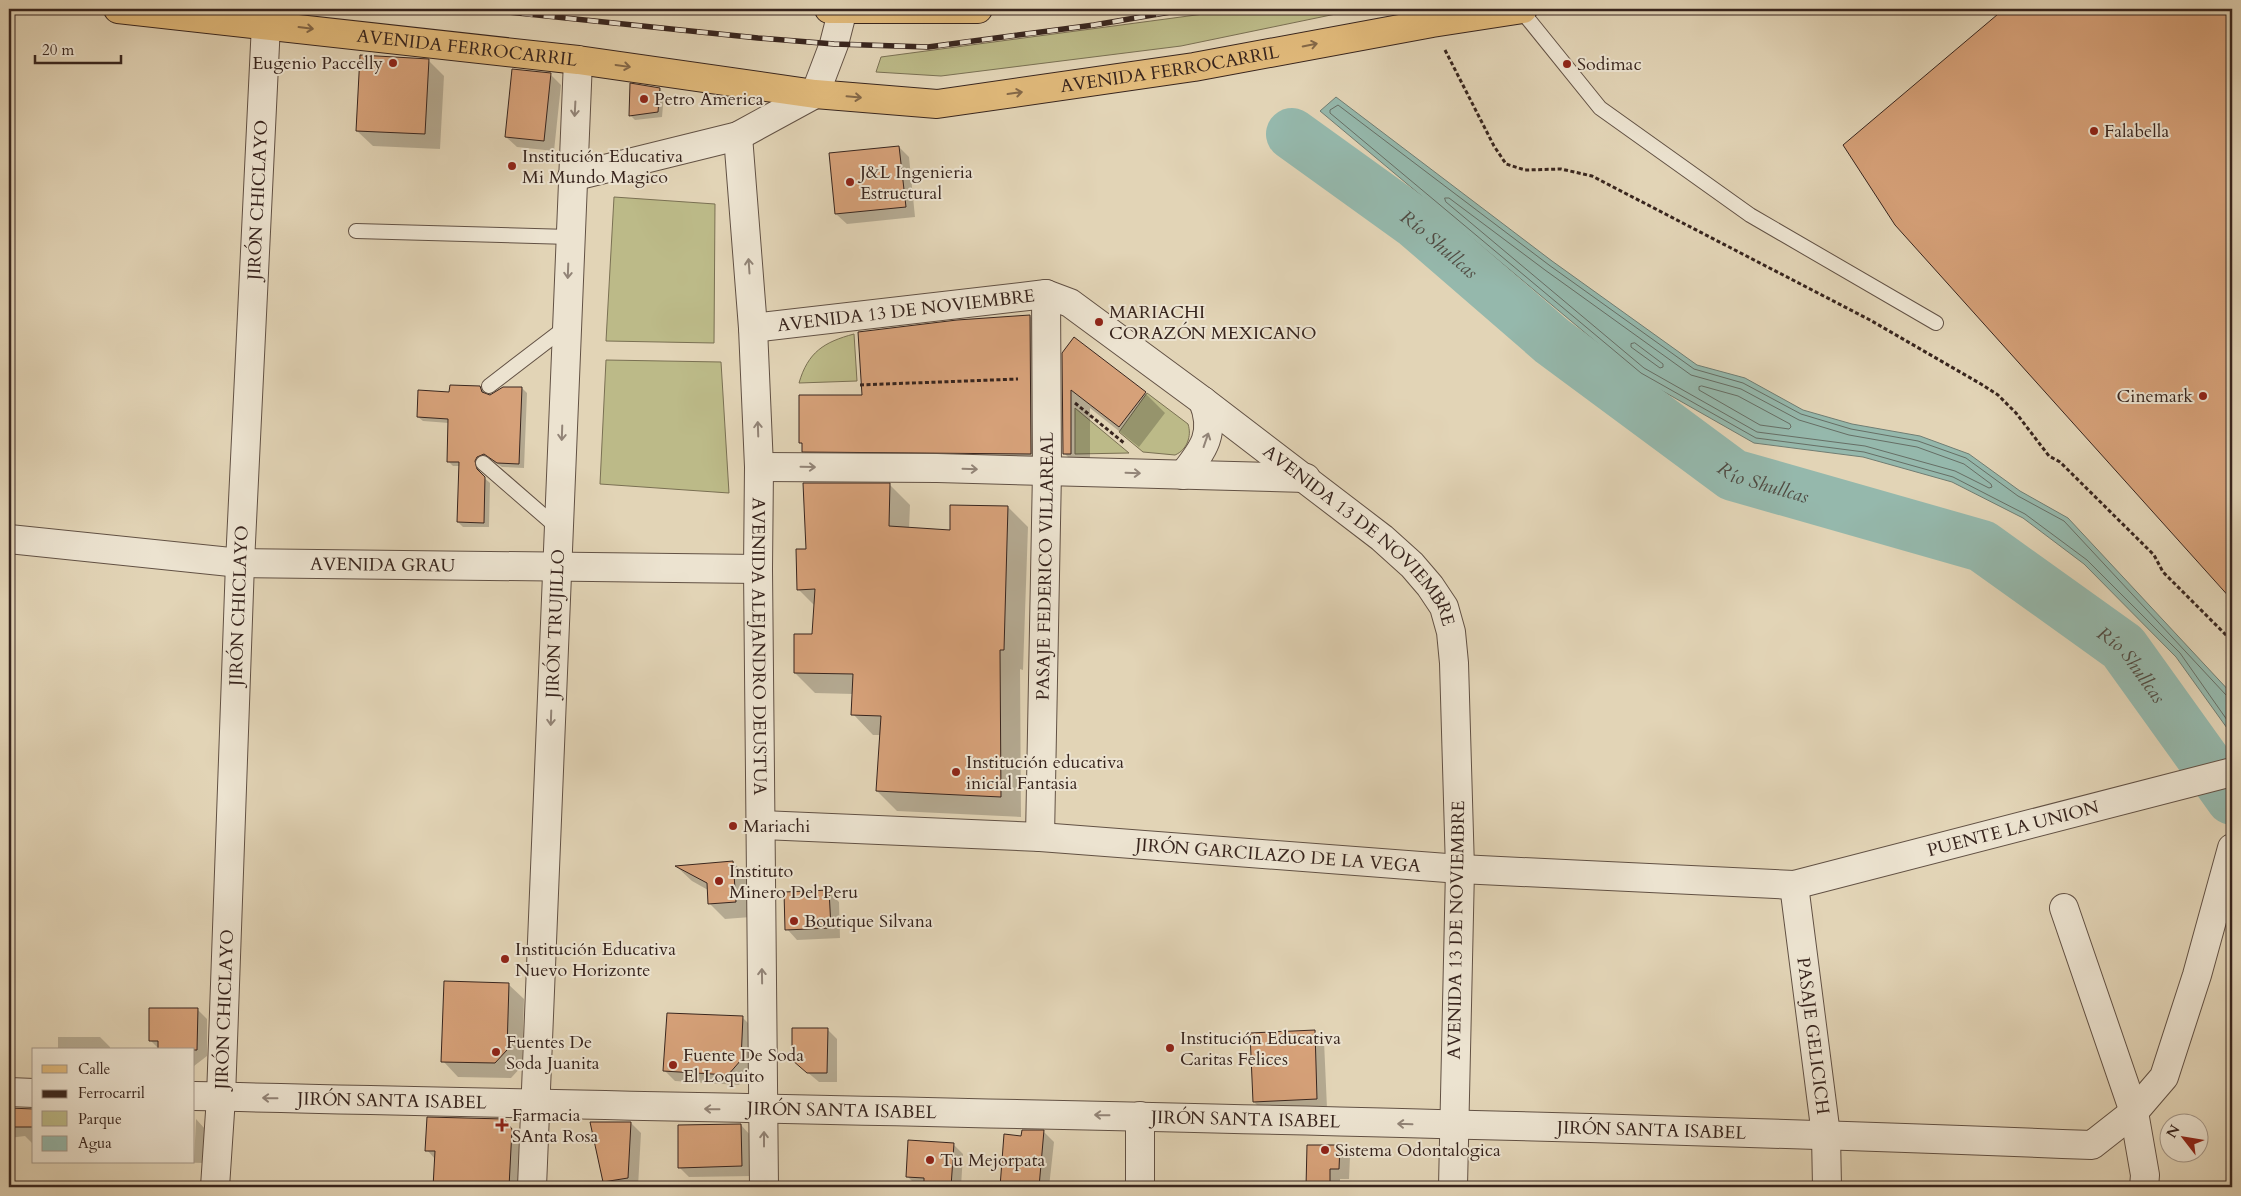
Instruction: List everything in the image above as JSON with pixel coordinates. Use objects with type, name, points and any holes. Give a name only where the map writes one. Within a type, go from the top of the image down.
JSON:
[{"type":"main road","name":"AVENIDA FERROCARRIL","points":[[118,9],[578,60],[815,94],[937,104],[1194,67],[1432,23],[1522,9]]},
{"type":"main road","points":[[838,9],[974,9]]},
{"type":"street","points":[[572,177],[738,136],[815,94],[834,44],[838,9]]},
{"type":"street","name":"JIRÓN CHICLAYO","points":[[215,1187],[221,1097],[240,564],[266,24]]},
{"type":"street","name":"JIRÓN TRUJILLO","points":[[532,1187],[537,1104],[558,529],[578,60]]},
{"type":"street","name":"AVENIDA ALEJANDRO DEUSTUA","points":[[738,136],[754,328],[759,467],[758,569],[764,1187]]},
{"type":"street","name":"AVENIDA 13 DE NOVIEMBRE","points":[[754,328],[1046,294],[1070,303],[1306,478],[1382,538],[1412,565],[1430,586],[1444,608],[1451,632],[1454,663],[1460,869],[1453,1187]]},
{"type":"street","name":"PASAJE FEDERICO VILLAREAL","points":[[1040,837],[1047,471],[1046,294]]},
{"type":"street","points":[[1183,475],[1202,451],[1207,438],[1210,420],[1203,400]]},
{"type":"street","points":[[759,467],[1047,471],[1306,478]]},
{"type":"street","name":"AVENIDA GRAU","points":[[9,539],[240,564],[758,569]]},
{"type":"street","name":"PUENTE LA UNION","points":[[1794,885],[2232,772]]},
{"type":"street","name":"JIRÓN GARCILAZO DE LA VEGA","points":[[760,825],[1040,837],[1460,869],[1794,885]]},
{"type":"street","name":"JIRÓN SANTA ISABEL","points":[[195,1096],[764,1110],[1140,1116],[1826,1135],[2092,1145],[2134,1112],[2164,1077],[2197,975],[2232,848]]},
{"type":"street","name":"PASAJE GELICICH","points":[[1794,885],[1826,1135],[1827,1187]]},
{"type":"street","points":[[2064,908],[2134,1112],[2145,1175],[2144,1187]]},
{"type":"street","points":[[9,1092],[32,1093]]},
{"type":"street","points":[[1140,1116],[1140,1187]]},
{"type":"lane","points":[[1522,9],[1600,108],[1750,214],[1936,323]]},
{"type":"lane","points":[[356,231],[570,236]]},
{"type":"lane","points":[[489,386],[566,328]]},
{"type":"lane","points":[[483,463],[558,529]]},
{"type":"path","points":[[1432,23],[1494,146],[1506,164],[1525,170],[1561,169],[1592,176],[1870,320],[1998,395],[2016,413],[2049,456],[2060,462],[2154,555],[2163,572],[2232,641]]},
{"type":"path","points":[[860,385],[1025,379]]},
{"type":"path","points":[[1074,402],[1125,444]]},
{"type":"green space","points":[[1241,9],[1360,9],[1181,46],[941,76],[876,72],[881,57]]},
{"type":"green space","points":[[614,197],[715,204],[714,343],[606,341]]},
{"type":"green space","points":[[854,334],[857,381],[799,383],[812,356],[826,345]]},
{"type":"green space","points":[[606,360],[721,362],[729,493],[600,484]]},
{"type":"green space","points":[[1147,393],[1188,424],[1188,442],[1183,450],[1175,455],[1143,452],[1119,432]]},
{"type":"green space","points":[[1075,408],[1129,453],[1075,454]]},
{"type":"water","points":[[1336,97],[1552,261],[1697,365],[1745,378],[1803,410],[1852,424],[1920,436],[1969,454],[2020,491],[2068,518],[2232,694],[2232,735],[2176,657],[2084,564],[2023,518],[1952,482],[1863,457],[1754,443],[1638,377],[1320,111]]},
{"type":"building","points":[[2004,9],[2232,9],[2232,600],[1895,225],[1843,145]]},
{"type":"building","points":[[360,55],[429,59],[425,134],[356,131]]},
{"type":"building","points":[[512,69],[551,73],[544,141],[505,137]]},
{"type":"building","name":"Petro America","points":[[630,83],[660,88],[658,112],[629,116]]},
{"type":"building","points":[[899,146],[906,207],[835,214],[829,153]]},
{"type":"building","points":[[1030,315],[1031,454],[802,452],[802,443],[799,443],[799,395],[862,395],[858,332],[957,320]]},
{"type":"building","points":[[1074,337],[1146,392],[1119,427],[1071,390],[1071,454],[1063,454],[1062,353]]},
{"type":"building","points":[[450,385],[480,386],[482,392],[490,395],[503,387],[522,387],[519,464],[497,463],[484,454],[477,457],[475,461],[477,469],[485,477],[484,523],[457,522],[459,462],[447,462],[448,419],[417,417],[418,390],[449,392]]},
{"type":"building","points":[[803,483],[890,483],[889,526],[950,530],[950,505],[1008,506],[1004,650],[1000,650],[1001,797],[876,791],[881,716],[851,715],[853,674],[794,673],[794,634],[812,634],[815,589],[797,590],[796,549],[806,549]]},
{"type":"building","name":"Instituto Minero Del Peru","points":[[733,861],[736,902],[708,904],[707,883],[675,866]]},
{"type":"building","points":[[829,890],[831,928],[785,930],[784,892]]},
{"type":"building","points":[[444,981],[509,983],[507,1050],[495,1063],[441,1062]]},
{"type":"building","points":[[149,1008],[198,1008],[197,1050],[195,1048],[158,1048],[158,1041],[149,1041]]},
{"type":"building","points":[[667,1013],[743,1016],[741,1060],[728,1075],[663,1071]]},
{"type":"building","points":[[792,1028],[828,1028],[827,1073],[807,1073],[792,1060]]},
{"type":"building","points":[[1315,1030],[1317,1099],[1253,1102],[1250,1033]]},
{"type":"building","points":[[9,1108],[32,1109],[32,1127],[9,1127]]},
{"type":"building","points":[[427,1117],[504,1119],[512,1129],[509,1187],[433,1187],[435,1151],[425,1151]]},
{"type":"building","points":[[590,1122],[631,1122],[628,1178],[603,1182]]},
{"type":"building","points":[[741,1124],[742,1166],[678,1168],[678,1125]]},
{"type":"building","points":[[1022,1130],[1044,1130],[1039,1187],[1000,1187],[1004,1134],[1021,1136]]},
{"type":"building","name":"Tu Mejorpata","points":[[908,1140],[954,1143],[951,1187],[924,1187],[924,1178],[906,1177]]},
{"type":"building","points":[[1307,1145],[1340,1145],[1339,1169],[1330,1169],[1330,1187],[1306,1187]]},
{"type":"waterway","name":"Río Shullcas","points":[[1292,134],[1417,224],[1552,341],[1733,475],[1982,546],[2123,647],[2232,799]]},
{"type":"railway","points":[[478,9],[758,38],[834,44],[928,47],[1094,25],[1188,9]]},
{"type":"place","name":"Eugenio Paccelly","points":[[393,63]]},
{"type":"place","name":"Sodimac","points":[[1567,64]]},
{"type":"place","name":"Petro America","points":[[644,99]]},
{"type":"place","name":"Falabella","points":[[2094,131]]},
{"type":"place","name":"Institución Educativa Mi Mundo Magico","points":[[512,166]]},
{"type":"place","name":"J&L Ingenieria Estructural","points":[[850,182]]},
{"type":"place","name":"MARIACHI CORAZÓN MEXICANO","points":[[1099,322]]},
{"type":"place","name":"Cinemark","points":[[2203,396]]},
{"type":"place","name":"Institución educativa inicial Fantasia","points":[[956,772]]},
{"type":"place","name":"Mariachi","points":[[733,826]]},
{"type":"place","name":"Instituto Minero Del Peru","points":[[719,881]]},
{"type":"place","name":"Boutique Silvana","points":[[794,921]]},
{"type":"place","name":"Institución Educativa Nuevo Horizonte","points":[[505,959]]},
{"type":"place","name":"Institución Educativa Caritas Felices","points":[[1170,1048]]},
{"type":"place","name":"Fuentes De Soda Juanita","points":[[496,1052]]},
{"type":"place","name":"Fuente De Soda El Loquito","points":[[673,1065]]},
{"type":"place","name":"Farmacia SAnta Rosa","points":[[502,1125]]},
{"type":"place","name":"Sistema Odontalogica","points":[[1325,1150]]},
{"type":"place","name":"Tu Mejorpata","points":[[930,1160]]}]
